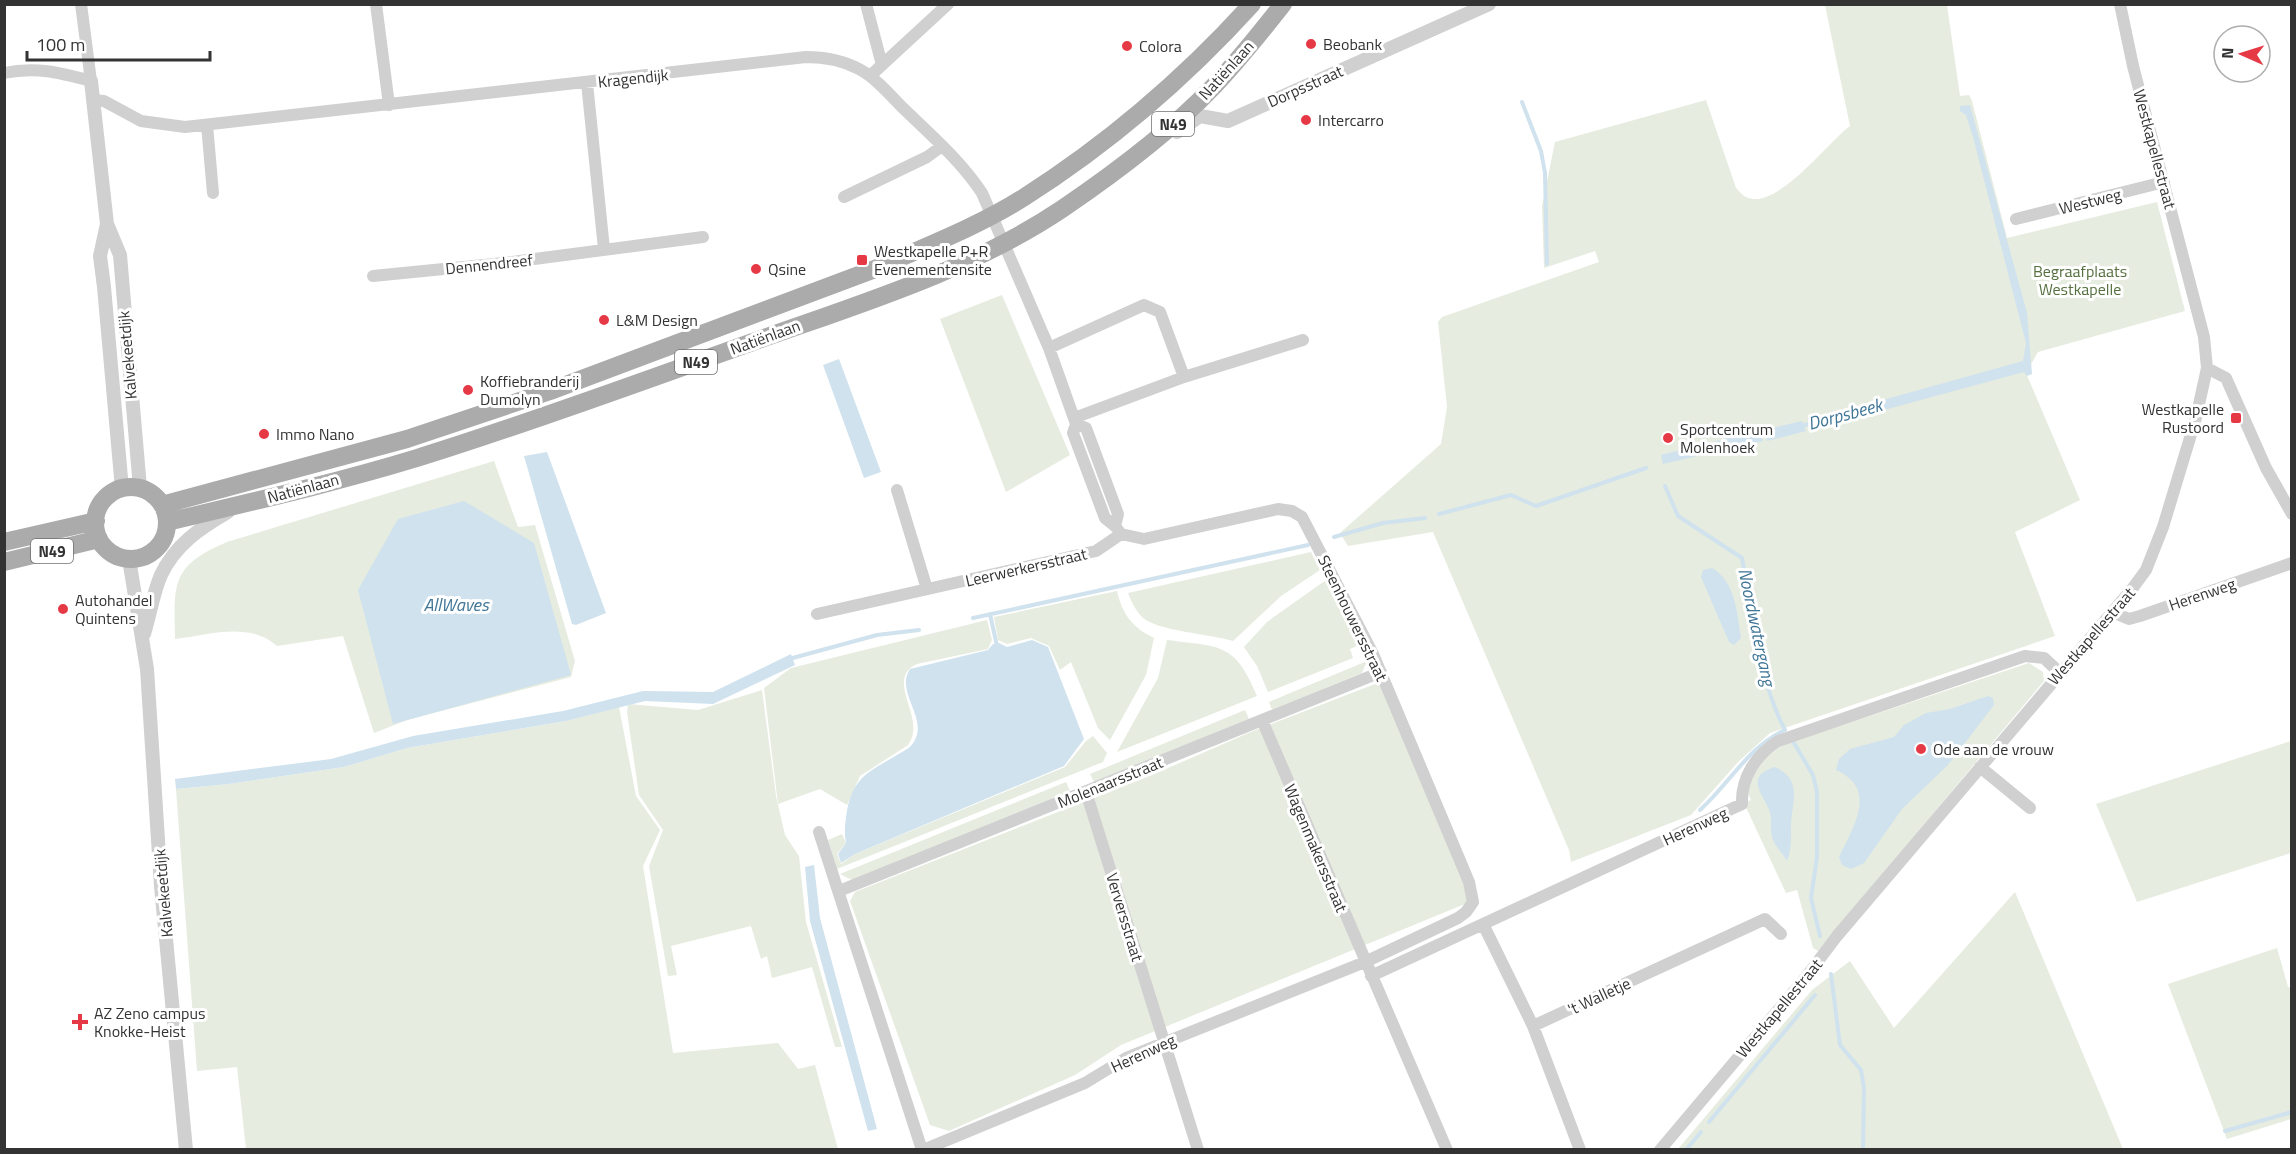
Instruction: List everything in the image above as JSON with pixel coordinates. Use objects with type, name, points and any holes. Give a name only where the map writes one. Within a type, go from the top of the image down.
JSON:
[{"type":"main road","name":"Natiënlaan","points":[[162,504],[407,439],[550,391],[875,269],[1021,199],[1116,133],[1189,71],[1252,4]]},
{"type":"main road","name":"Natiënlaan","points":[[167,522],[412,459],[510,428],[925,278],[1004,243],[1061,209],[1131,158],[1212,88],[1283,4]]},
{"type":"main road","points":[[140,488],[153,494],[162,504],[167,522],[165,537],[156,549],[144,557],[129,559],[108,551],[98,530],[98,512],[107,497],[122,489],[140,488]]},
{"type":"main road","name":"N49","points":[[4,542],[98,530]]},
{"type":"main road","name":"N49","points":[[4,562],[98,530]]},
{"type":"street","name":"Kalvekeetdijk","points":[[81,4],[107,224],[120,255],[140,488]]},
{"type":"street","points":[[376,4],[389,105]]},
{"type":"street","points":[[866,4],[882,65]]},
{"type":"street","points":[[870,76],[948,4]]},
{"type":"street","name":"Dorpsstraat","points":[[1131,158],[1149,155],[1200,116],[1217,116],[1228,121],[1489,4]]},
{"type":"street","name":"Westkapellestraat","points":[[1660,1149],[2132,589],[2155,551],[2196,418],[2207,368],[2204,337],[2133,66],[2120,4]]},
{"type":"street","name":"Kragendijk","points":[[93,100],[104,101],[141,121],[170,126],[207,125],[813,57],[847,63],[870,76],[972,178],[986,201],[991,215]]},
{"type":"street","points":[[4,73],[33,69],[47,70],[91,81]]},
{"type":"street","points":[[587,83],[604,249]]},
{"type":"street","points":[[1212,88],[1209,102],[1217,116]]},
{"type":"street","points":[[207,125],[213,193]]},
{"type":"street","points":[[844,197],[927,157],[942,146]]},
{"type":"street","name":"Westweg","points":[[2016,219],[2164,183]]},
{"type":"street","points":[[991,215],[1049,348],[1075,421],[1086,428],[1118,514],[1118,530]]},
{"type":"street","name":"Kalvekeetdijk","points":[[107,224],[99,265],[105,299],[122,489]]},
{"type":"street","name":"Dennendreef","points":[[373,276],[504,263],[703,237]]},
{"type":"street","points":[[1049,348],[1144,305],[1160,312],[1184,377]]},
{"type":"street","points":[[1075,421],[1184,377],[1303,340]]},
{"type":"street","points":[[2207,368],[2226,378],[2266,468],[2292,514]]},
{"type":"street","points":[[897,490],[927,589]]},
{"type":"street","name":"Kalvekeetdijk","points":[[143,636],[160,576],[178,548],[202,527],[239,505]]},
{"type":"street","name":"Steenhouwersstraat","points":[[1118,530],[1144,538],[1278,509],[1292,510],[1302,517],[1381,672],[1469,882],[1473,902]]},
{"type":"street","name":"Leerwerkersstraat","points":[[817,614],[1096,551],[1118,530]]},
{"type":"street","name":"Kalvekeetdijk","points":[[129,559],[143,636],[161,886],[186,1149]]},
{"type":"street","name":"Herenweg","points":[[2112,612],[2129,619],[2292,563]]},
{"type":"street","name":"Herenweg","points":[[1371,976],[1742,804],[1741,788],[1756,760],[1778,741],[2025,656],[2044,658],[2060,672]]},
{"type":"street","name":"Molenaarsstraat","points":[[839,891],[1381,672]]},
{"type":"street","name":"Wagenmakersstraat","points":[[1262,720],[1371,976]]},
{"type":"street","points":[[1980,767],[2030,808]]},
{"type":"street","name":"Verversstraat","points":[[1086,792],[1164,1042]]},
{"type":"street","points":[[819,832],[922,1149]]},
{"type":"street","name":"Herenweg","points":[[922,1149],[1085,1083],[1126,1058],[1365,962],[1458,918],[1467,912],[1473,902]]},
{"type":"street","name":"'t Walletje","points":[[1533,1026],[1765,919],[1781,934]]},
{"type":"street","points":[[1482,924],[1533,1026],[1580,1149]]},
{"type":"street","points":[[1371,976],[1447,1149]]},
{"type":"street","points":[[1164,1042],[1198,1149]]},
{"type":"green space","name":"Sportcentrum Molenhoek","points":[[1825,5],[1947,5],[1960,96],[1969,95],[1972,101],[2007,238],[2157,202],[2185,311],[2038,352],[2026,373],[2080,500],[2015,532],[2055,636],[1770,733],[1739,761],[1691,815],[1571,862],[1569,850],[1433,532],[1348,546],[1340,533],[1441,444],[1447,407],[1438,322],[1442,317],[1599,262],[1595,251],[1544,268],[1542,206],[1555,142],[1706,100],[1736,188],[1746,197],[1758,199],[1772,194],[1801,173],[1850,126]]},
{"type":"green space","points":[[1002,295],[1070,455],[1006,492],[940,319]]},
{"type":"green space","points":[[494,461],[518,527],[535,525],[575,661],[571,677],[407,720],[374,733],[343,636],[277,646],[266,638],[241,632],[175,639],[176,590],[180,578],[195,559],[209,551],[227,542]]},
{"type":"green space","points":[[1311,552],[1320,570],[1281,596],[1233,641],[1171,629],[1149,622],[1138,612],[1128,593]]},
{"type":"green space","points":[[1326,580],[1359,645],[1350,649],[1353,658],[1268,692],[1257,666],[1244,647],[1267,622]]},
{"type":"green space","points":[[1117,591],[1129,619],[1140,630],[1154,638],[1146,675],[1110,740],[1098,728],[1071,662],[1060,670],[1049,646],[1031,638],[1007,644],[998,640],[994,617]]},
{"type":"green space","points":[[987,620],[992,640],[988,649],[917,664],[908,671],[904,680],[904,690],[911,712],[913,734],[908,745],[860,776],[847,805],[820,789],[778,804],[764,688],[791,668]]},
{"type":"green space","points":[[1167,640],[1224,650],[1241,665],[1257,696],[1117,752],[1158,678]]},
{"type":"green space","points":[[1367,661],[1362,673],[1272,710],[1269,702]]},
{"type":"green space","points":[[2029,663],[2043,672],[2044,681],[1818,951],[1813,948],[1797,890],[1786,893],[1744,803],[1751,800],[1746,788],[1763,759],[1783,745]]},
{"type":"green space","points":[[1388,679],[1477,899],[1121,1045],[1075,1075],[949,1131],[930,1125],[850,901],[855,892],[1152,775],[1253,731]]},
{"type":"green space","points":[[762,690],[776,796],[785,835],[799,856],[806,922],[842,1047],[835,1047],[812,967],[772,978],[767,956],[761,959],[751,926],[671,946],[677,975],[668,976],[649,866],[663,830],[639,795],[627,712],[628,704],[698,710]]},
{"type":"green space","points":[[619,707],[636,796],[660,830],[643,866],[673,1053],[778,1043],[798,1069],[815,1065],[838,1149],[246,1149],[237,1067],[197,1071],[176,789],[229,784],[344,767],[407,748],[566,721]]},
{"type":"green space","points":[[1245,710],[1249,719],[1094,782],[1090,774]]},
{"type":"green space","points":[[1093,736],[1107,753],[1103,762],[837,869],[828,840],[842,834],[846,843],[837,854],[841,864],[855,854],[1065,767],[1086,741]]},
{"type":"green space","points":[[2291,741],[2291,853],[2137,902],[2096,804]]},
{"type":"green space","points":[[1066,782],[1070,791],[852,880],[840,874]]},
{"type":"green space","points":[[2015,892],[2123,1149],[1678,1149],[1812,990],[1850,961],[1894,1028]]},
{"type":"green space","points":[[2277,948],[2288,987],[2291,987],[2291,1119],[2227,1139],[2168,984]]},
{"type":"water","points":[[1970,105],[2027,313],[2032,374],[2027,376],[2024,372],[1814,429],[1811,420],[2023,361],[2026,343],[1973,137],[1966,115],[1960,111],[1960,106]]},
{"type":"water","points":[[839,359],[881,472],[864,478],[823,365]]},
{"type":"water","points":[[1802,421],[1806,431],[1767,441],[1765,430]]},
{"type":"water","points":[[1761,430],[1763,441],[1663,464],[1661,455]]},
{"type":"water","points":[[547,452],[606,613],[576,625],[572,624],[524,456]]},
{"type":"water","name":"AllWaves","points":[[464,501],[534,543],[571,675],[393,724],[358,590],[398,519]]},
{"type":"water","points":[[1712,568],[1726,581],[1734,599],[1741,638],[1734,645],[1729,642],[1701,577],[1703,570]]},
{"type":"water","points":[[1032,640],[1048,647],[1084,739],[1064,766],[855,854],[841,863],[838,854],[846,843],[846,815],[850,799],[858,783],[864,776],[907,749],[915,740],[918,731],[917,722],[906,686],[906,678],[910,669],[988,650],[993,644],[999,643],[1007,647]]},
{"type":"water","points":[[791,654],[795,665],[713,704],[645,701],[566,721],[407,748],[344,767],[229,784],[176,789],[175,779],[331,759],[413,736],[563,711],[643,691],[713,692]]},
{"type":"water","points":[[1988,696],[1993,698],[1994,705],[1948,765],[1902,809],[1864,863],[1851,869],[1842,865],[1839,857],[1856,821],[1860,798],[1857,787],[1849,778],[1836,770],[1839,759],[1850,749],[1894,737],[1904,725],[1926,713],[1950,709]]},
{"type":"water","points":[[1775,767],[1789,778],[1794,792],[1787,861],[1773,840],[1770,813],[1758,782],[1759,776]]},
{"type":"water","points":[[814,865],[820,918],[877,1129],[868,1131],[810,921],[805,867]]},
{"type":"waterway","name":"Noordwatergang","points":[[1522,102],[1541,151],[1545,173],[1547,264]]},
{"type":"waterway","name":"Dorpsbeek","points":[[1801,426],[1817,422]]},
{"type":"waterway","points":[[1439,514],[1511,495],[1536,506],[1646,468]]},
{"type":"waterway","name":"Noordwatergang","points":[[1665,486],[1678,516],[1742,558],[1762,668],[1785,730],[1760,746],[1700,810]]},
{"type":"waterway","points":[[1334,537],[1383,523],[1425,518]]},
{"type":"waterway","points":[[973,618],[1308,545]]},
{"type":"waterway","points":[[990,614],[997,646]]},
{"type":"waterway","points":[[789,659],[877,635],[919,630]]},
{"type":"waterway","name":"Noordwatergang","points":[[1794,743],[1813,775],[1817,792],[1817,857],[1811,898],[1820,936]]},
{"type":"waterway","name":"Noordwatergang","points":[[1831,974],[1840,1045],[1861,1070],[1864,1088],[1863,1150]]},
{"type":"waterway","points":[[1709,1122],[1815,995]]},
{"type":"waterway","points":[[2225,1131],[2292,1112]]},
{"type":"waterway","points":[[1686,1150],[1701,1132]]},
{"type":"place","name":"Beobank","points":[[1311,44]]},
{"type":"place","name":"Colora","points":[[1127,46]]},
{"type":"place","name":"Intercarro","points":[[1306,120]]},
{"type":"place","name":"Westkapelle P+R Evenementensite","points":[[862,260]]},
{"type":"place","name":"Qsine","points":[[756,269]]},
{"type":"place","name":"L&M Design","points":[[604,320]]},
{"type":"place","name":"Koffiebranderij Dumolyn","points":[[468,390]]},
{"type":"place","name":"Westkapelle Rustoord","points":[[2236,418]]},
{"type":"place","name":"Immo Nano","points":[[264,434]]},
{"type":"place","name":"Sportcentrum Molenhoek","points":[[1668,438]]},
{"type":"place","name":"Autohandel Quintens","points":[[63,609]]},
{"type":"place","name":"Ode aan de vrouw","points":[[1921,749]]},
{"type":"place","name":"AZ Zeno campus Knokke-Heist","points":[[80,1022]]},
{"type":"park label","name":"Begraafplaats Westkapelle","points":[[2080,280]]}]
